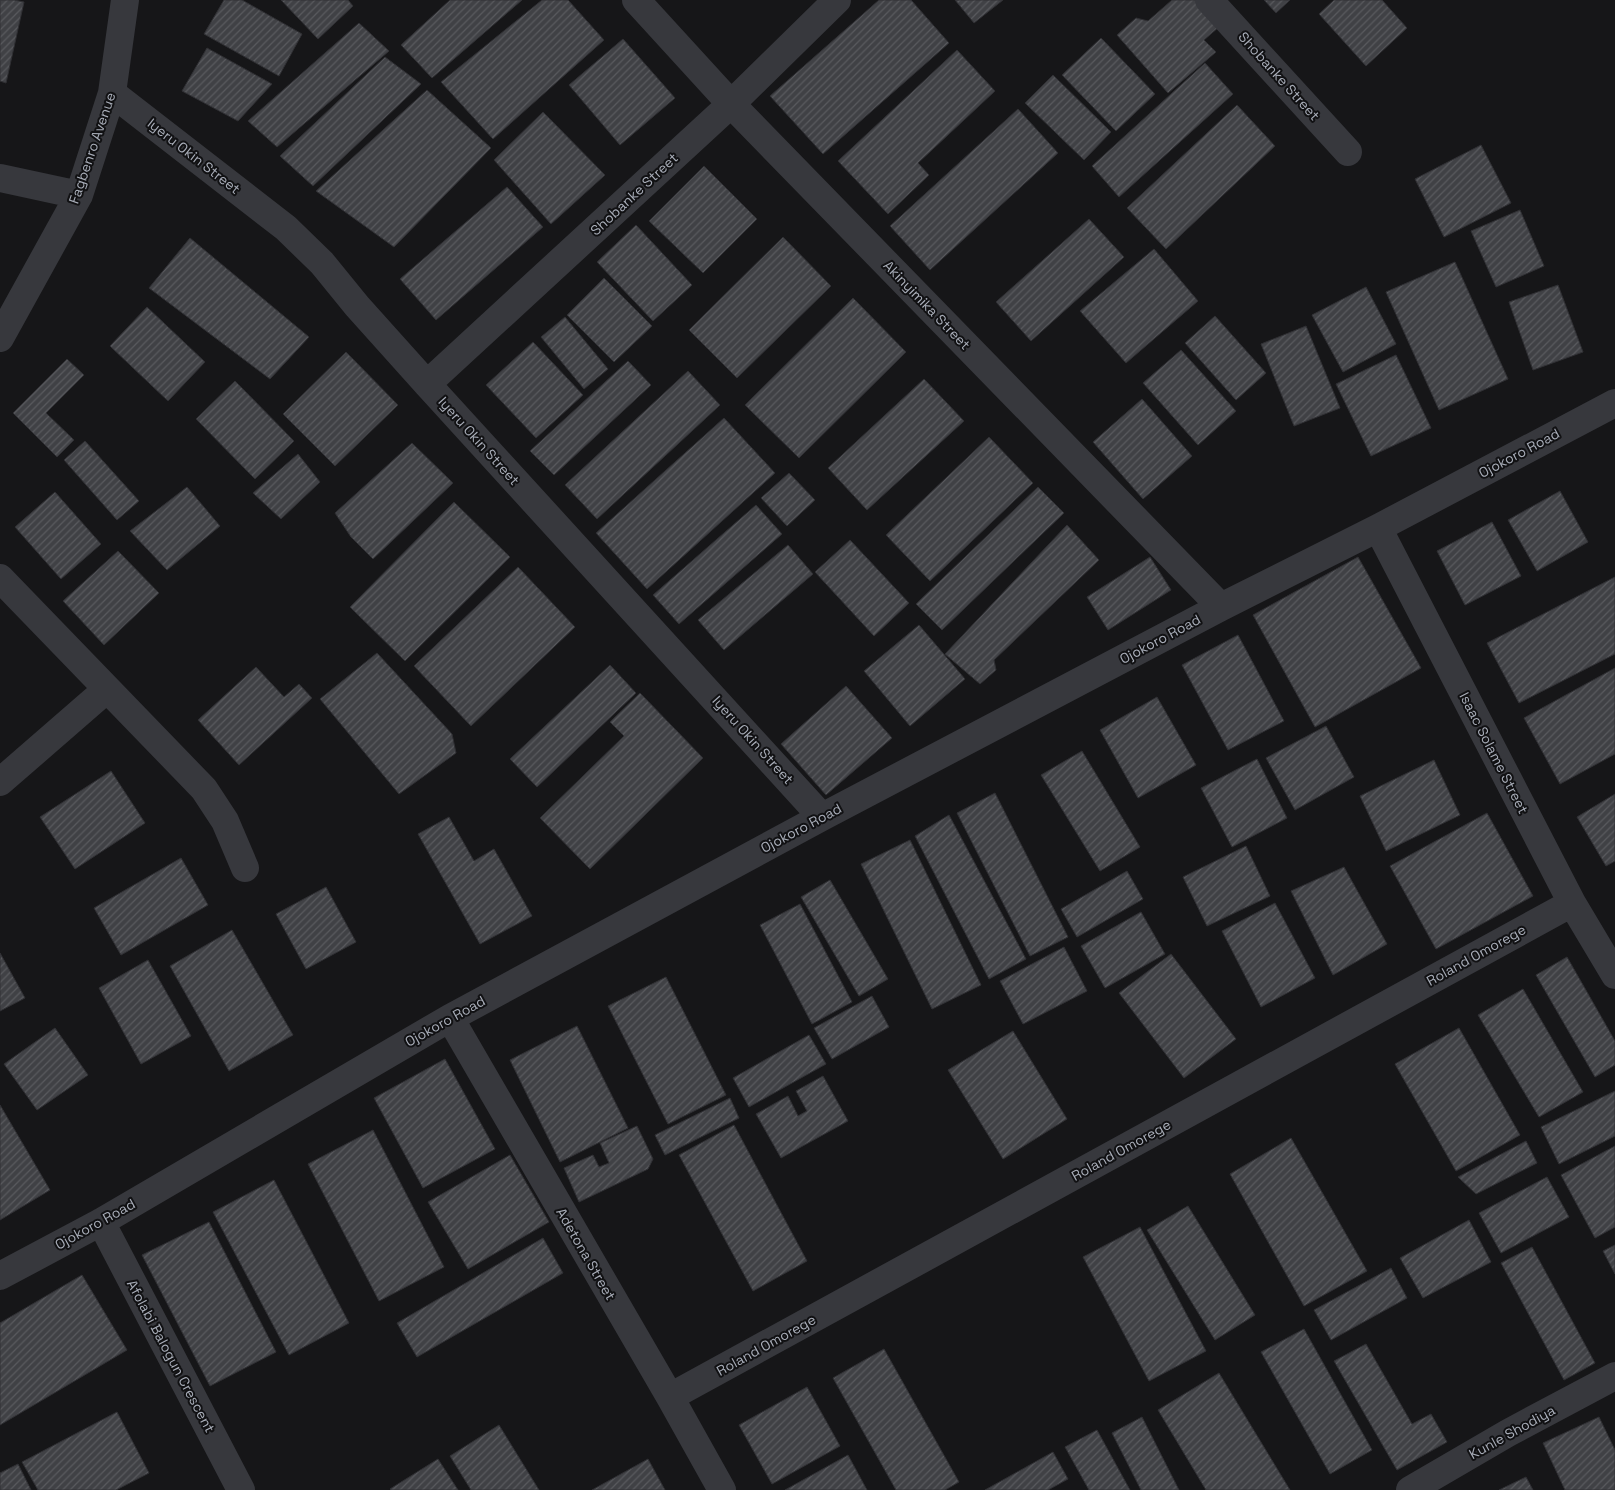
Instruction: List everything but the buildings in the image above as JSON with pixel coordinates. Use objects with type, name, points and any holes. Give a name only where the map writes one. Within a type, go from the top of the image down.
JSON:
[{"type":"street","name":"Fagbenro Avenue","points":[[0,338],[79,195],[112,93],[125,0]]},
{"type":"street","name":"Akinyimika Street","points":[[636,0],[731,104],[1221,607]]},
{"type":"street","name":"Shobanke Street","points":[[427,384],[731,104],[837,0]]},
{"type":"street","name":"Shobanke Street","points":[[1209,0],[1348,152]]},
{"type":"street","name":"Iyeru Okin Street","points":[[112,93],[286,228],[322,264],[427,384],[822,817]]},
{"type":"street","points":[[0,178],[79,195]]},
{"type":"street","name":"Ojokoro Road","points":[[0,1276],[101,1222],[450,1018],[822,817],[1221,607],[1378,528],[1615,403]]},
{"type":"street","name":"Isaac Solame Street","points":[[1378,528],[1572,903],[1615,975]]},
{"type":"street","points":[[0,578],[204,789],[225,821],[245,868]]},
{"type":"street","points":[[0,782],[107,688]]},
{"type":"street","name":"Roland Omorege","points":[[670,1397],[1572,903]]},
{"type":"street","name":"Adetona Street","points":[[450,1018],[722,1490]]},
{"type":"street","name":"Afolabi Balogun Crescent","points":[[101,1222],[241,1490]]},
{"type":"street","name":"Kunle Shodiya","points":[[1410,1490],[1508,1433],[1615,1376]]}]
